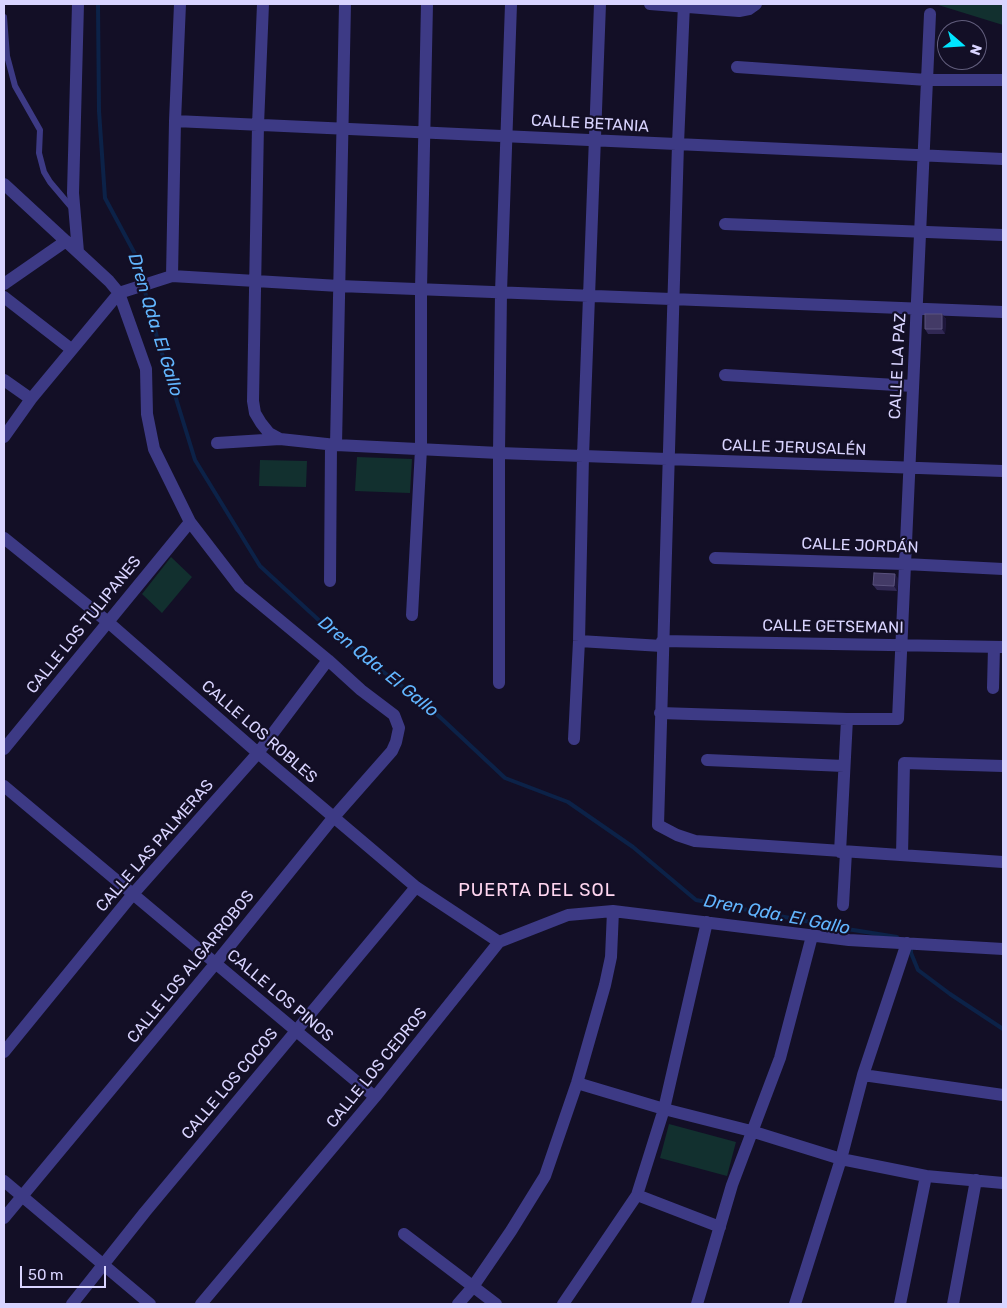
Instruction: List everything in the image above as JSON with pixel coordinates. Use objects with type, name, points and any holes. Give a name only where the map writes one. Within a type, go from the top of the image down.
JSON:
[{"type":"street","points":[[78,4],[73,193],[78,252]]},
{"type":"street","points":[[172,276],[175,121],[180,4]]},
{"type":"street","points":[[263,4],[258,124],[253,401],[256,414],[261,422],[269,433],[280,439]]},
{"type":"street","points":[[330,581],[345,4]]},
{"type":"street","points":[[412,615],[421,449],[421,289],[427,4]]},
{"type":"street","points":[[499,683],[499,453],[511,4]]},
{"type":"street","points":[[574,739],[579,641],[583,456],[600,4]]},
{"type":"street","points":[[650,4],[684,5],[739,11],[749,9],[756,4]]},
{"type":"street","points":[[684,5],[662,643],[658,825],[677,835],[695,841],[1003,862]]},
{"type":"street","name":"CALLE LA PAZ","points":[[846,720],[898,719],[930,14]]},
{"type":"street","points":[[737,67],[927,80],[1003,80]]},
{"type":"street","name":"CALLE BETANIA","points":[[175,121],[1003,159]]},
{"type":"street","points":[[4,184],[109,281],[119,293],[146,369],[147,414],[154,450],[190,522],[240,587],[328,660]]},
{"type":"street","points":[[725,224],[920,230],[1003,235]]},
{"type":"street","points":[[4,284],[66,241]]},
{"type":"street","points":[[4,437],[31,399],[119,293],[172,276],[339,286],[1003,312]]},
{"type":"street","points":[[4,297],[71,349]]},
{"type":"street","points":[[725,375],[913,386]]},
{"type":"street","points":[[4,380],[31,399]]},
{"type":"street","name":"CALLE JERUSALÉN","points":[[217,443],[280,439],[334,445],[499,453],[1003,471]]},
{"type":"street","name":"CALLE LOS TULIPANES","points":[[4,749],[190,522]]},
{"type":"street","name":"CALLE LOS ROBLES","points":[[4,538],[108,622],[333,818],[416,887],[499,942]]},
{"type":"street","name":"CALLE JORDÁN","points":[[715,558],[1003,569]]},
{"type":"street","name":"CALLE GETSEMANI","points":[[579,641],[901,644],[999,647]]},
{"type":"street","points":[[993,688],[999,647]]},
{"type":"street","name":"CALLE LOS ALGARROBOS","points":[[4,1218],[215,964],[333,818],[392,750],[399,735],[399,728],[394,715],[361,690],[328,660]]},
{"type":"street","name":"CALLE LAS PALMERAS","points":[[6,1044],[133,894],[258,753],[328,660]]},
{"type":"street","points":[[660,712],[846,720],[843,904]]},
{"type":"street","points":[[707,760],[844,766]]},
{"type":"street","points":[[902,855],[904,763],[1003,766]]},
{"type":"street","name":"CALLE LOS PINOS","points":[[4,786],[375,1097]]},
{"type":"street","name":"CALLE LOS COCOS","points":[[72,1304],[295,1030],[416,887]]},
{"type":"street","points":[[458,1304],[472,1288],[511,1231],[545,1176],[577,1083],[606,985],[611,957],[613,912]]},
{"type":"street","name":"CALLE LOS CEDROS","points":[[201,1304],[375,1097],[499,942],[568,915],[613,912],[812,936],[1003,949]]},
{"type":"street","points":[[563,1304],[637,1195],[664,1109],[706,922]]},
{"type":"street","points":[[697,1304],[732,1185],[780,1058],[812,936]]},
{"type":"street","points":[[795,1304],[841,1159],[863,1075],[907,943]]},
{"type":"street","points":[[863,1075],[1003,1095]]},
{"type":"street","points":[[577,1083],[664,1109],[752,1131],[841,1159],[926,1176],[1003,1183]]},
{"type":"street","points":[[900,1304],[926,1176]]},
{"type":"street","points":[[952,1304],[976,1180]]},
{"type":"street","points":[[4,1181],[150,1304]]},
{"type":"street","points":[[637,1195],[720,1226]]},
{"type":"street","points":[[404,1234],[472,1288],[496,1304]]},
{"type":"lane","points":[[4,17],[7,56],[15,86],[40,130],[39,153],[44,172],[74,210]]},
{"type":"green space","points":[[935,4],[1003,4],[1003,25]]},
{"type":"green space","points":[[357,457],[412,459],[410,493],[355,491]]},
{"type":"green space","points":[[260,460],[307,461],[306,487],[259,486]]},
{"type":"green space","points":[[171,557],[192,577],[162,613],[142,594]]},
{"type":"green space","points":[[669,1124],[736,1142],[727,1176],[660,1158]]},
{"type":"building","points":[[925,314],[942,314],[942,329],[925,329]]},
{"type":"building","points":[[874,573],[895,574],[894,586],[873,585]]},
{"type":"waterway","name":"Dren Qda. El Gallo","points":[[98,4],[99,111],[105,198],[135,254],[157,337],[195,460],[260,566],[336,636],[427,705],[505,778],[568,802],[633,847],[696,900],[897,937]]},
{"type":"waterway","name":"Dren Qda. El Gallo","points":[[911,948],[911,953],[918,970],[1003,1029]]},
{"type":"district","name":"PUERTA DEL SOL","points":[[537,891]]}]
